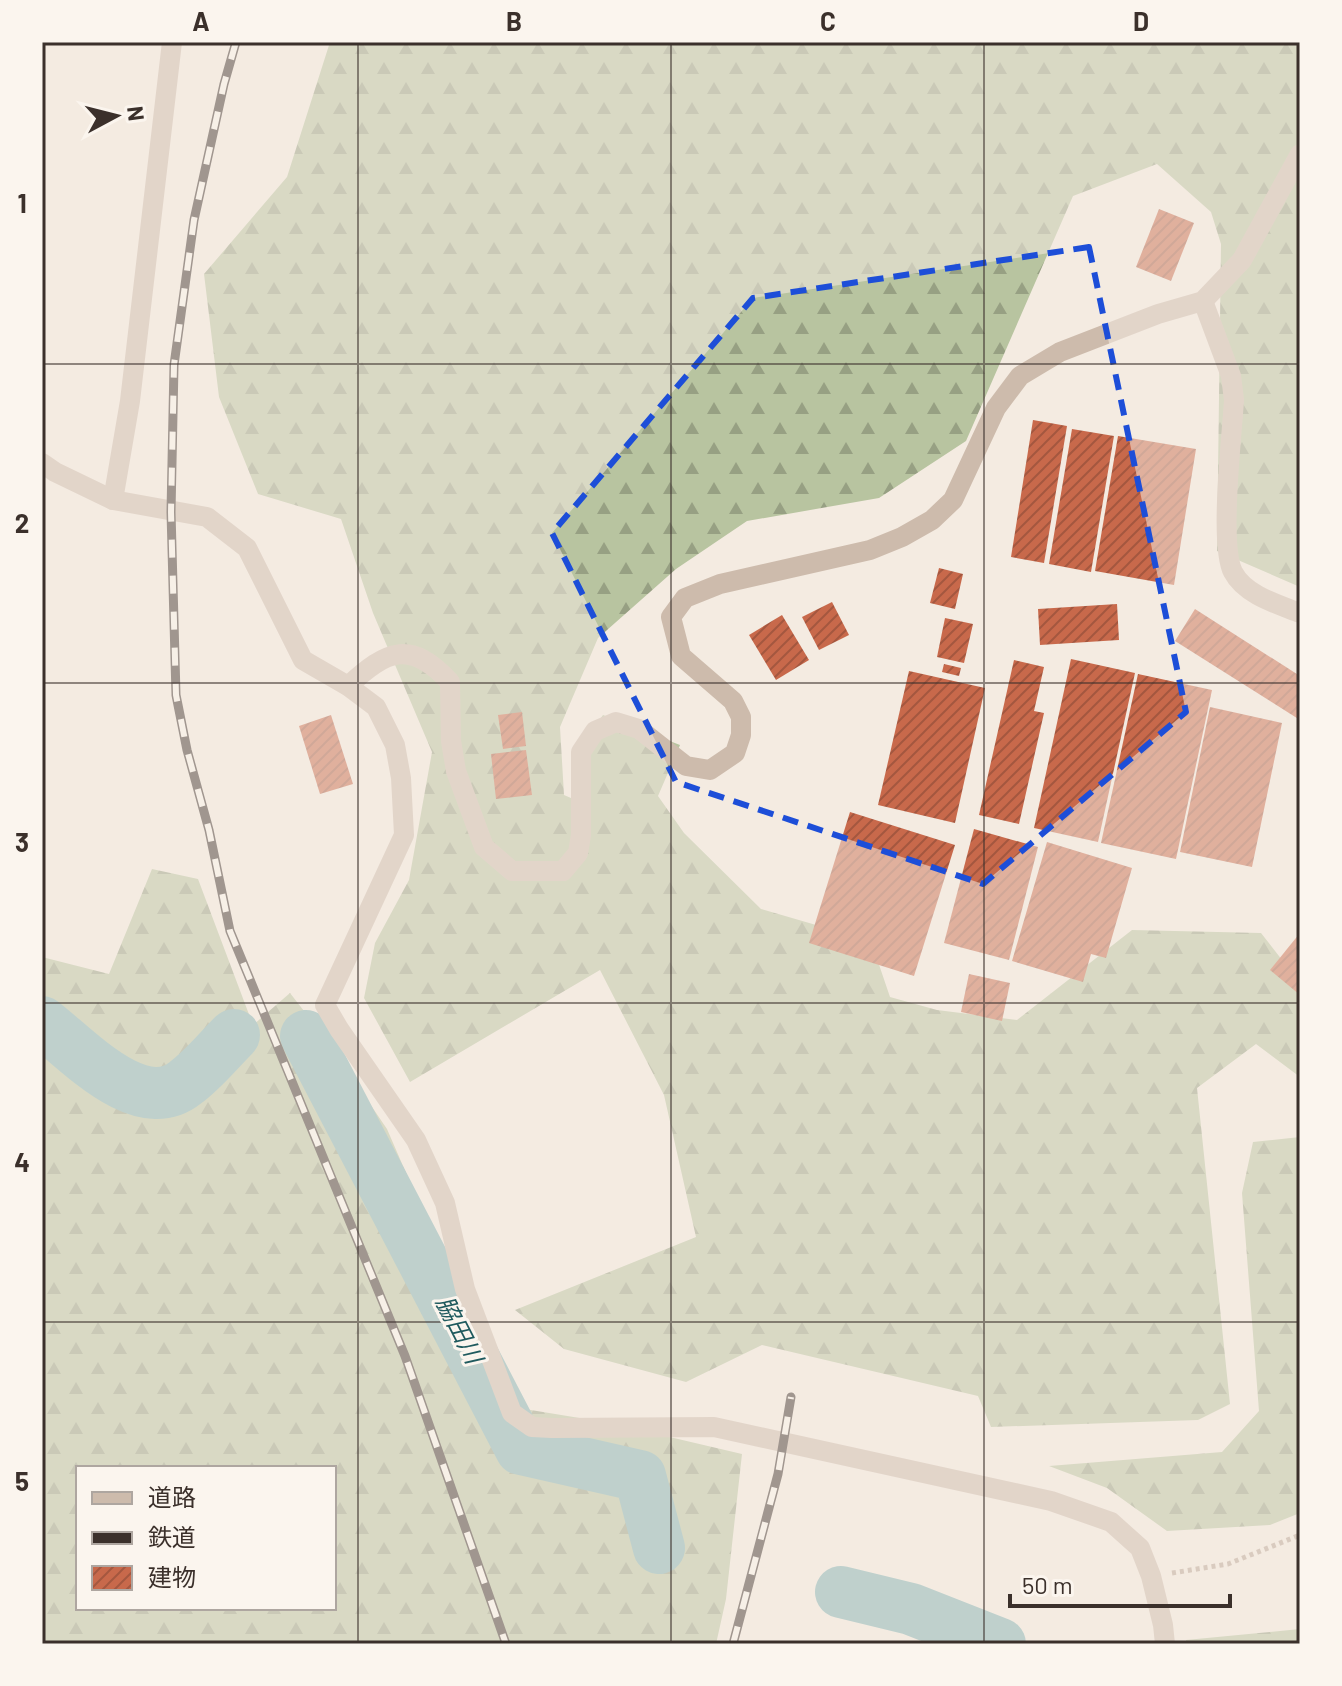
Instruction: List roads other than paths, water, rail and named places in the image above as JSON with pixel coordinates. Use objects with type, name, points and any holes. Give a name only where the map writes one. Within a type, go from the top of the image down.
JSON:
[{"type":"street","points":[[113,500],[130,401],[172,42]]},
{"type":"street","points":[[348,686],[372,664],[392,654],[414,655],[434,665],[450,682],[451,741],[456,771],[484,847],[512,871],[563,871],[578,853],[581,835],[581,752],[595,731],[616,722],[639,729],[686,766],[710,770],[735,753],[741,735],[741,717],[733,701],[681,656],[671,617],[685,598],[720,584],[870,550],[932,520],[953,500],[996,408],[1020,376],[1060,352],[1158,314],[1203,301],[1242,260],[1300,154]]},
{"type":"street","points":[[1203,301],[1231,376],[1234,400],[1226,544],[1233,572],[1250,591],[1300,613]]},
{"type":"street","points":[[42,463],[113,500],[207,517],[247,548],[303,660],[348,686],[376,707],[395,745],[401,778],[404,835],[325,1005],[416,1140],[445,1203],[465,1289],[512,1413],[532,1427],[714,1427],[1051,1501],[1111,1522],[1140,1548],[1151,1576],[1165,1644]]},
{"type":"waterway","name":"脇田川","points":[[42,1022],[110,1076],[129,1087],[149,1092],[167,1092],[185,1083],[234,1035]]},
{"type":"waterway","name":"脇田川","points":[[306,1036],[521,1449],[640,1476],[659,1548]]},
{"type":"waterway","name":"脇田川","points":[[841,1592],[911,1609],[1000,1644]]},
{"type":"railway","points":[[236,42],[194,220],[174,365],[171,512],[176,695],[230,931],[405,1356],[506,1644]]},
{"type":"railway","points":[[733,1644],[778,1474],[791,1397]]}]
